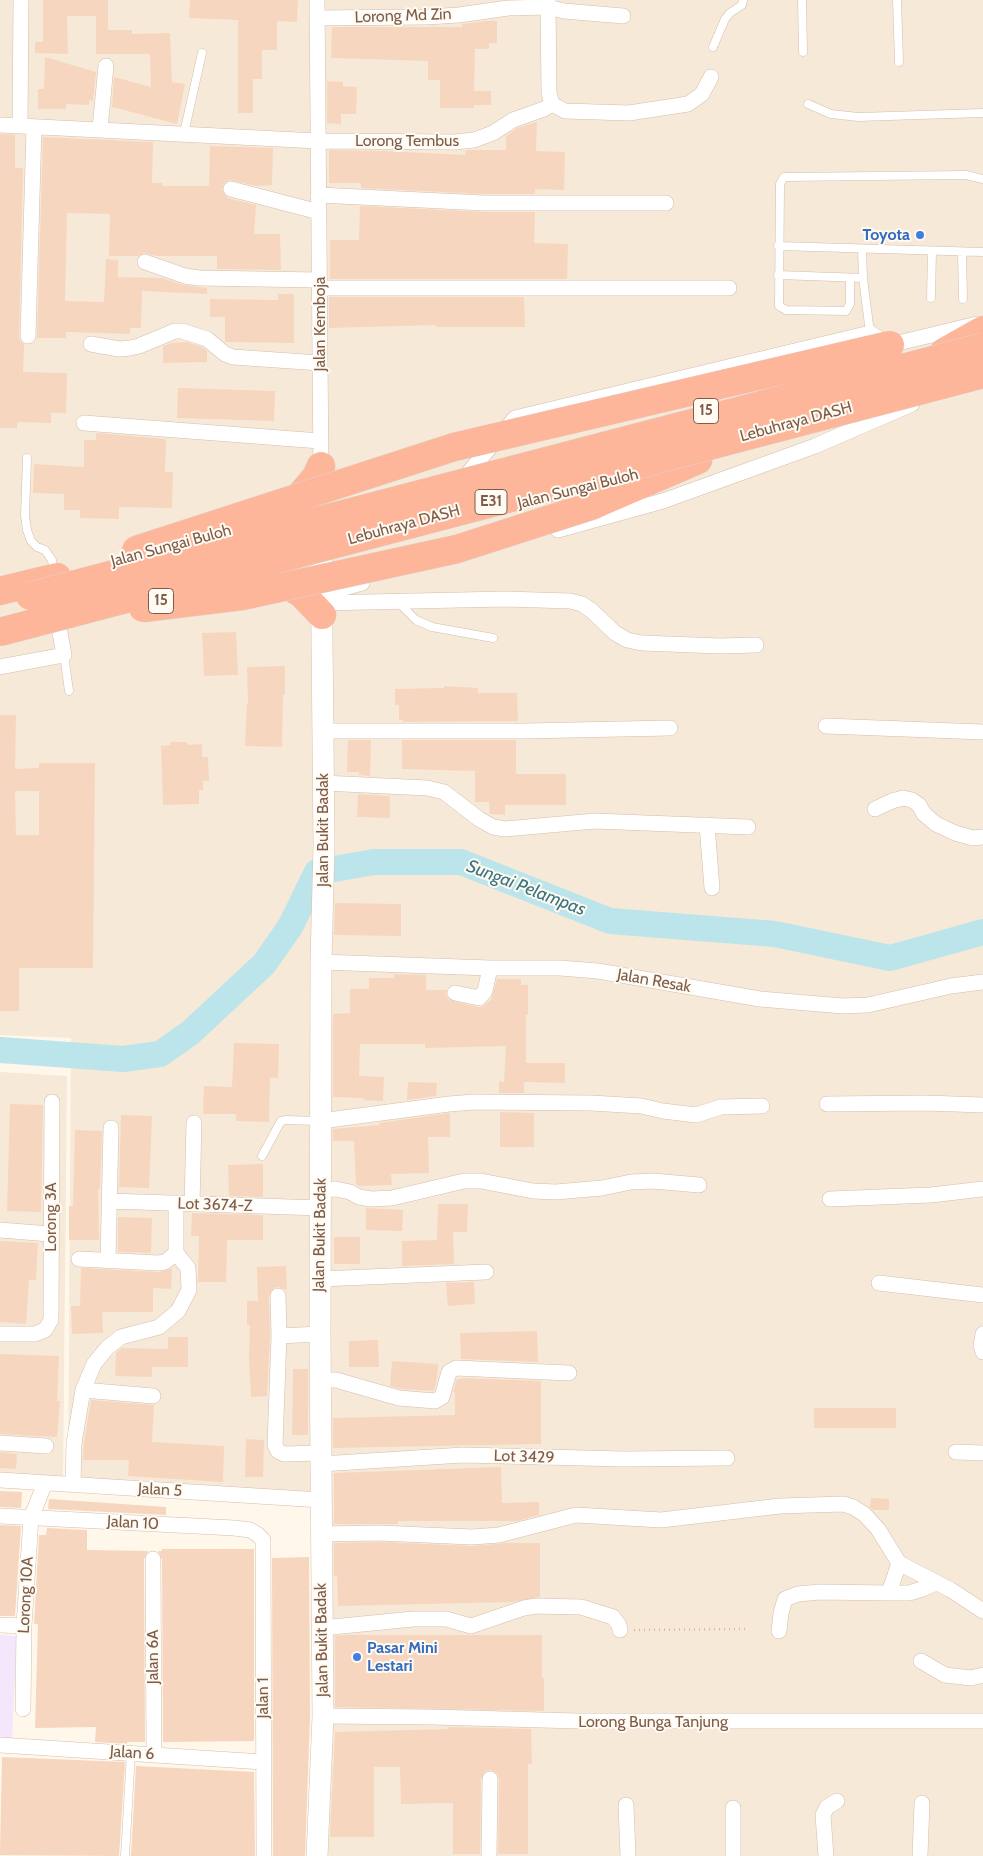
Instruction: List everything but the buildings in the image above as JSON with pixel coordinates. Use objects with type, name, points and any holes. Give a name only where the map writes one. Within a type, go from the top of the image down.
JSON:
[{"type":"highway","name":"15","points":[[944,352],[983,330]]},
{"type":"highway","points":[[42,614],[79,568],[454,447],[880,339]]},
{"type":"highway","name":"Jalan Sungai Buloh","points":[[0,591],[273,518],[468,472],[612,434],[983,342]]},
{"type":"highway","name":"Lebuhraya DASH","points":[[0,632],[42,614],[983,347]]},
{"type":"highway","name":"Lebuhraya DASH","points":[[0,604],[42,614],[983,374]]},
{"type":"highway","name":"Jalan Sungai Buloh","points":[[0,642],[42,614],[261,575],[321,560],[489,512],[698,460],[948,388],[983,384]]},
{"type":"highway","points":[[273,518],[292,505],[316,477],[320,454]]},
{"type":"highway","points":[[42,614],[242,596],[457,549],[594,505],[698,460]]},
{"type":"highway","points":[[261,575],[296,590],[313,604],[322,604]]},
{"type":"main road","name":"Jalan Bukit Badak","points":[[317,1856],[323,1716],[320,1380],[321,962],[324,845],[321,507]]},
{"type":"street","points":[[21,0],[27,127],[28,336]]},
{"type":"street","name":"Jalan Kemboja","points":[[318,0],[321,507]]},
{"type":"street","points":[[548,4],[549,94],[552,104],[565,111],[630,113],[688,104],[702,94],[711,76]]},
{"type":"street","name":"Lorong Md Zin","points":[[317,18],[427,17],[548,4],[564,11],[623,16]]},
{"type":"street","points":[[100,129],[106,66]]},
{"type":"street","name":"Lorong Tembus","points":[[0,125],[318,141],[455,142],[474,140],[493,134],[513,120],[544,110],[552,104]]},
{"type":"street","points":[[231,189],[319,212]]},
{"type":"street","points":[[318,195],[484,202],[666,203]]},
{"type":"street","points":[[145,262],[172,272],[199,278],[319,284],[729,288]]},
{"type":"street","points":[[468,472],[514,418],[880,339],[983,323]]},
{"type":"street","points":[[91,344],[120,349],[130,348],[140,346],[175,331],[182,331],[207,339],[225,354],[233,357],[320,363]]},
{"type":"street","points":[[322,604],[498,547],[663,500],[815,446],[948,388]]},
{"type":"street","points":[[84,423],[320,454]]},
{"type":"street","points":[[322,604],[504,599],[570,601],[582,604],[615,633],[626,640],[642,643],[720,646],[756,645]]},
{"type":"street","points":[[0,667],[64,655],[42,614]]},
{"type":"street","points":[[826,726],[983,732]]},
{"type":"street","points":[[323,731],[525,731],[670,728]]},
{"type":"street","points":[[323,782],[427,788],[444,792],[479,819],[493,827],[505,829],[595,821],[748,827]]},
{"type":"street","points":[[875,809],[903,798],[912,800],[936,824],[955,833],[973,838],[983,837]]},
{"type":"street","points":[[707,825],[712,888]]},
{"type":"street","name":"Jalan Resak","points":[[321,962],[490,968],[560,968],[598,971],[760,999],[843,1006],[868,1005],[951,986],[983,982]]},
{"type":"street","points":[[455,993],[479,998],[485,991],[490,968]]},
{"type":"street","name":"Lorong 3A","points":[[0,1334],[35,1334],[45,1330],[51,1320],[52,1102]]},
{"type":"street","points":[[321,1121],[474,1102],[591,1103],[641,1106],[696,1115],[721,1108],[762,1106]]},
{"type":"street","points":[[827,1104],[983,1105]]},
{"type":"street","points":[[79,1259],[164,1262],[176,1253],[194,1123]]},
{"type":"street","points":[[108,1260],[111,1128]]},
{"type":"street","name":"Lot 3674-Z","points":[[109,1201],[184,1203],[321,1199],[336,1189],[371,1199],[392,1198],[464,1181],[481,1181],[532,1191],[556,1192],[653,1181],[699,1186]]},
{"type":"street","points":[[830,1199],[932,1195],[983,1189]]},
{"type":"street","points":[[0,1230],[50,1234]]},
{"type":"street","points":[[73,1485],[74,1442],[84,1390],[94,1364],[107,1348],[122,1337],[159,1327],[178,1311],[189,1290],[188,1268],[176,1253]]},
{"type":"street","points":[[320,1279],[486,1272]]},
{"type":"street","points":[[879,1283],[983,1295]]},
{"type":"street","name":"Lot 3429","points":[[278,1296],[275,1445],[278,1451],[284,1454],[321,1459],[463,1455],[623,1459],[727,1458]]},
{"type":"street","points":[[278,1336],[320,1334]]},
{"type":"street","points":[[983,1334],[981,1346],[983,1352]]},
{"type":"street","points":[[320,1380],[336,1380],[399,1398],[435,1401],[442,1398],[449,1372],[456,1368],[569,1373]]},
{"type":"street","points":[[84,1390],[153,1396]]},
{"type":"street","points":[[0,1443],[46,1446]]},
{"type":"street","points":[[956,1452],[983,1453]]},
{"type":"street","name":"Jalan 5","points":[[0,1480],[321,1500]]},
{"type":"street","name":"Lorong 10A","points":[[23,1709],[24,1626],[31,1518],[45,1483]]},
{"type":"street","points":[[321,1534],[379,1533],[472,1537],[499,1535],[576,1515],[661,1520],[780,1506],[833,1503],[853,1506],[864,1514],[878,1529],[899,1563],[951,1590],[983,1611]]},
{"type":"street","name":"Jalan 10","points":[[0,1516],[234,1528],[250,1530],[263,1540]]},
{"type":"street","name":"Jalan 1","points":[[263,1540],[264,1856]]},
{"type":"street","name":"Jalan 6A","points":[[153,1559],[154,1755]]},
{"type":"street","points":[[889,1593],[899,1563]]},
{"type":"street","points":[[778,1631],[785,1599],[798,1594],[820,1592],[909,1593],[936,1583]]},
{"type":"street","points":[[322,1628],[413,1619],[446,1619],[471,1626],[524,1608],[536,1606],[580,1607],[613,1617],[620,1630]]},
{"type":"street","points":[[0,1625],[24,1626]]},
{"type":"street","points":[[921,1661],[945,1675],[971,1678],[983,1675]]},
{"type":"street","name":"Lorong Bunga Tanjung","points":[[323,1716],[588,1722],[983,1721]]},
{"type":"street","name":"Jalan 6","points":[[0,1745],[263,1762]]},
{"type":"street","points":[[489,1856],[490,1779]]},
{"type":"street","points":[[826,1856],[823,1815],[827,1807],[837,1801]]},
{"type":"street","points":[[920,1856],[922,1803]]},
{"type":"street","points":[[626,1805],[628,1856]]},
{"type":"street","points":[[732,1808],[733,1856]]},
{"type":"lane","points":[[712,47],[725,19],[742,5],[742,0]]},
{"type":"lane","points":[[802,0],[803,52]]},
{"type":"lane","points":[[897,0],[899,62]]},
{"type":"lane","points":[[184,134],[202,53]]},
{"type":"lane","points":[[808,104],[831,114],[858,116],[983,113]]},
{"type":"lane","points":[[850,278],[849,308],[841,312],[782,309],[778,302],[778,246],[780,184],[784,177],[966,175],[983,179]]},
{"type":"lane","points":[[778,246],[983,252]]},
{"type":"lane","points":[[862,249],[863,278],[880,339]]},
{"type":"lane","points":[[932,251],[932,298]]},
{"type":"lane","points":[[962,252],[963,299]]},
{"type":"lane","points":[[778,276],[863,278]]},
{"type":"lane","points":[[27,458],[25,516],[27,530],[31,542],[45,550],[52,560],[56,577]]},
{"type":"lane","points":[[397,601],[416,620],[432,626],[493,638]]},
{"type":"lane","points":[[64,655],[69,692]]},
{"type":"lane","points":[[262,1156],[282,1121],[321,1121]]},
{"type":"lane","points":[[125,1856],[131,1753]]},
{"type":"path","points":[[620,1630],[746,1629]]},
{"type":"shaded area","points":[[0,0],[983,0],[983,1856],[325,1856],[324,1495],[68,1480],[71,1038],[0,1035]]},
{"type":"shaded area","points":[[0,1072],[67,1076],[63,1479],[0,1475]]},
{"type":"shaded area","points":[[0,1635],[17,1636],[12,1738],[0,1738]]},
{"type":"waterway","name":"Sungai Pelampas","points":[[0,1050],[123,1059],[160,1054],[190,1033],[264,964],[290,927],[317,872],[374,862],[461,862],[610,921],[775,934],[890,958],[983,932]]},
{"type":"place","name":"Toyota","points":[[920,235]]},
{"type":"place","name":"Pasar Mini Lestari","points":[[357,1657]]}]
